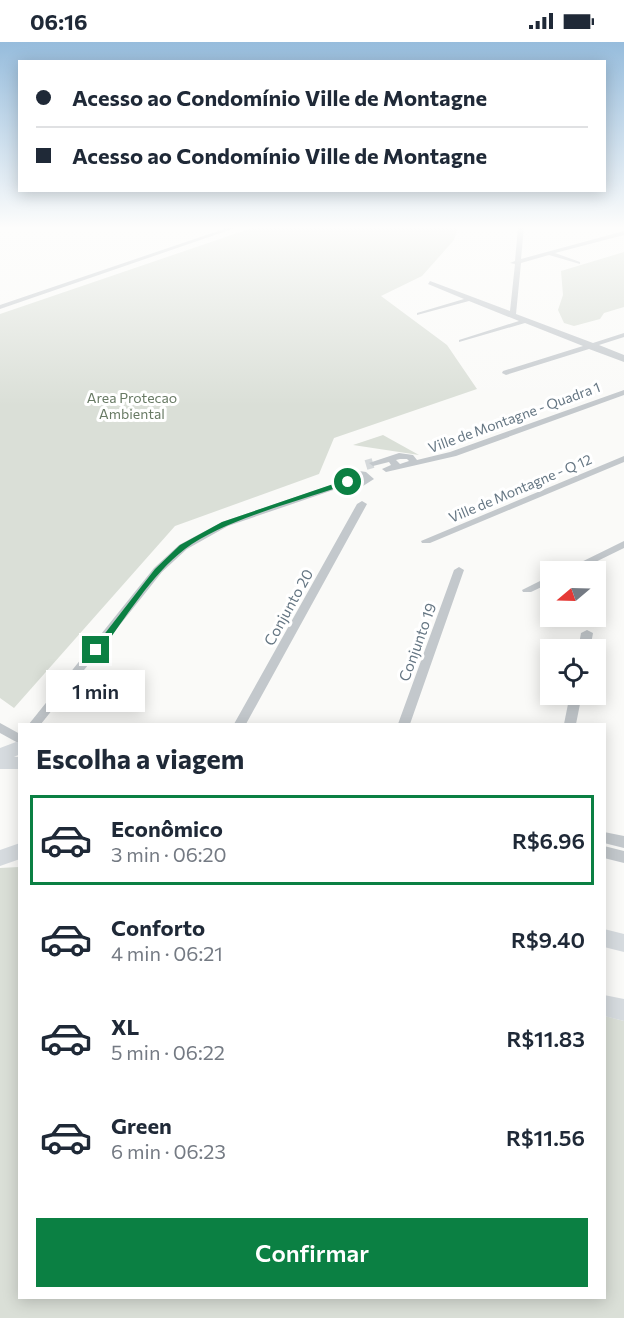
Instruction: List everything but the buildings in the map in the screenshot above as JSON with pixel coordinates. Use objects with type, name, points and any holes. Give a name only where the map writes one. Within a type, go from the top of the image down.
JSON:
[{"type":"main road","points":[[606,938],[624,943]]},
{"type":"main road","points":[[606,1006],[624,1010]]},
{"type":"street","points":[[0,307],[60,287]]},
{"type":"street","points":[[442,287],[624,359]]},
{"type":"street","points":[[510,314],[513,287]]},
{"type":"street","points":[[419,314],[472,299]]},
{"type":"street","points":[[461,341],[527,321]]},
{"type":"street","points":[[506,373],[624,334]]},
{"type":"street","name":"Ville de Montagne - Quadra 1","points":[[351,477],[380,468],[403,456],[412,462],[443,458],[624,386]]},
{"type":"street","name":"Ville de Montagne - Quadra 1","points":[[593,400],[624,392]]},
{"type":"street","name":"Ville de Montagne - Q 12","points":[[426,541],[624,459]]},
{"type":"street","points":[[148,584],[176,559],[214,535],[342,492],[368,481],[380,468]]},
{"type":"street","points":[[36,723],[163,564],[183,547],[215,528],[351,477],[359,484]]},
{"type":"street","name":"Conjunto 20","points":[[241,723],[362,504]]},
{"type":"street","points":[[589,561],[624,544]]},
{"type":"street","name":"Conjunto 19","points":[[404,723],[459,570]]},
{"type":"street","points":[[527,590],[540,584]]},
{"type":"street","points":[[586,639],[587,633]]},
{"type":"street","points":[[570,723],[574,705]]},
{"type":"street","points":[[0,727],[11,754]]},
{"type":"street","points":[[606,838],[624,842]]},
{"type":"street","points":[[606,852],[624,857]]},
{"type":"green space","name":"Area Protecao Ambiental","points":[[80,287],[400,287],[381,296],[447,345],[477,389],[334,438],[319,474],[175,526],[14,708],[0,698],[0,314]]},
{"type":"green space","points":[[562,287],[624,287],[624,307],[604,313],[600,319],[574,326],[564,323],[558,310],[563,295]]},
{"type":"green space","points":[[383,435],[419,455],[353,445]]},
{"type":"green space","points":[[18,867],[18,1299],[606,1299],[606,1016],[624,1021],[624,1318],[0,1318],[0,868]]},
{"type":"tunnel","points":[[366,465],[373,463]]},
{"type":"route","points":[[96,650],[163,564],[183,547],[225,524],[310,497],[348,482]]}]
